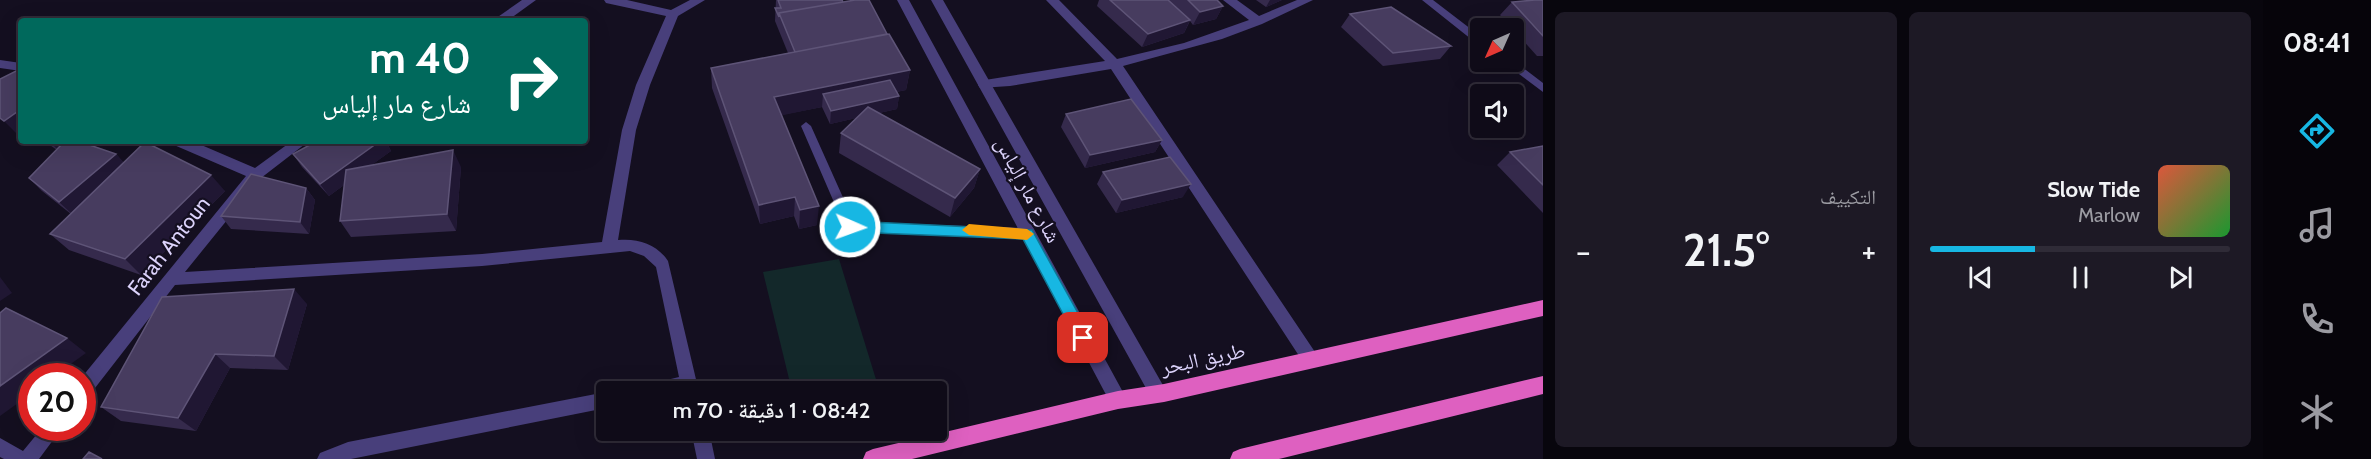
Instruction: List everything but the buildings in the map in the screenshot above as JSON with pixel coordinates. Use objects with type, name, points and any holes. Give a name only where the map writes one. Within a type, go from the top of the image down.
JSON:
[{"type":"highway","name":"طريق البحر","points":[[884,458],[1118,400],[1543,308]]},
{"type":"highway","points":[[1240,459],[1543,385]]},
{"type":"street","points":[[503,18],[530,0]]},
{"type":"street","points":[[610,0],[673,14]]},
{"type":"street","points":[[609,247],[629,129],[643,86],[673,14],[699,0]]},
{"type":"street","name":"شارع مار إلياس","points":[[903,0],[1118,400]]},
{"type":"street","name":"شارع مار إلياس","points":[[937,0],[1158,393]]},
{"type":"street","points":[[1052,0],[1114,63],[1311,360]]},
{"type":"street","points":[[1229,0],[1258,21]]},
{"type":"street","points":[[985,85],[1057,75],[1187,46],[1258,21],[1307,0]]},
{"type":"street","points":[[0,64],[18,67]]},
{"type":"street","points":[[186,144],[256,174]]},
{"type":"street","name":"Farah Antoun","points":[[96,374],[173,279],[236,196],[256,174],[298,144]]},
{"type":"street","points":[[173,279],[482,260],[630,245],[641,247],[652,252],[663,266],[689,381]]},
{"type":"street","points":[[326,459],[348,451],[596,402]]},
{"type":"street","points":[[28,459],[43,441]]},
{"type":"street","points":[[702,441],[706,459]]},
{"type":"street","points":[[0,447],[21,459]]},
{"type":"lane","points":[[1427,0],[1470,33]]},
{"type":"lane","points":[[1521,72],[1543,88]]},
{"type":"lane","points":[[806,126],[850,227],[1027,233]]},
{"type":"green space","points":[[839,259],[876,381],[790,381],[763,272]]},
{"type":"slow traffic","points":[[969,230],[1027,234]]},
{"type":"route","points":[[850,227],[1027,233],[1083,338]]}]
